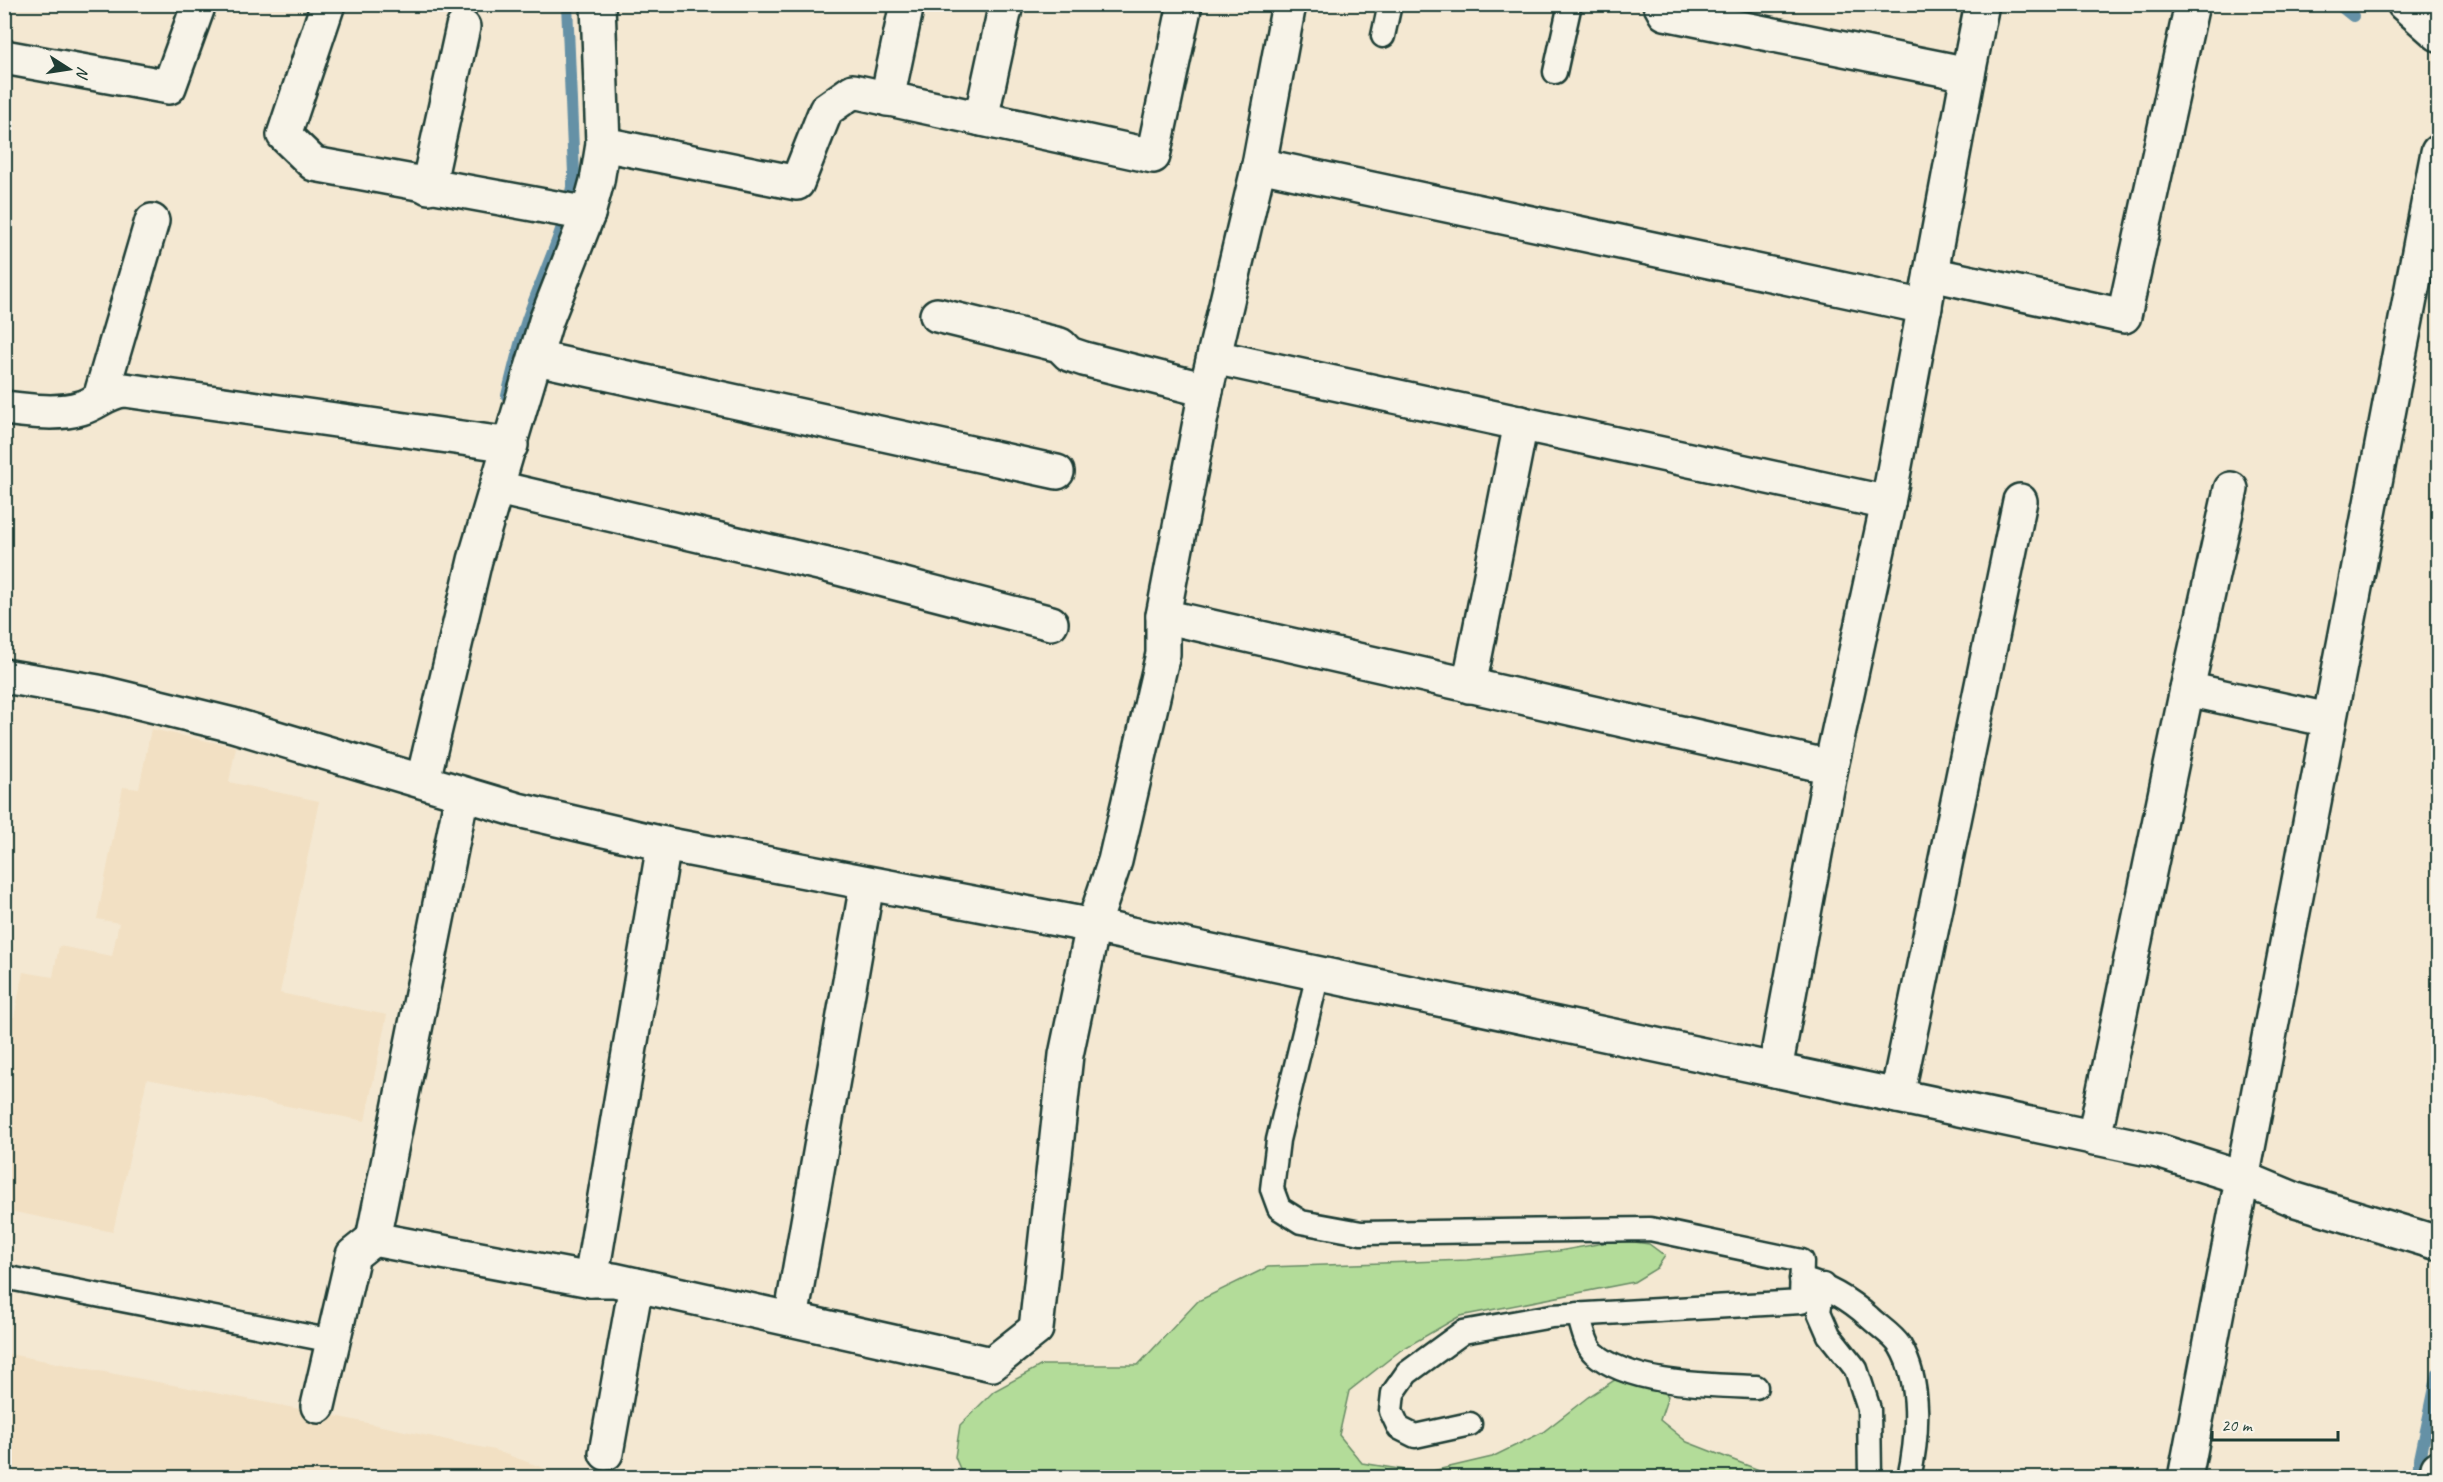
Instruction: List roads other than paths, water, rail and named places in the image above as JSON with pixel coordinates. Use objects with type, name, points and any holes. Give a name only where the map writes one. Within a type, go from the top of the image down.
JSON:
[{"type":"street","points":[[4,57],[169,87],[199,4]]},
{"type":"street","points":[[328,4],[284,135],[314,164],[428,187],[574,212]]},
{"type":"street","points":[[423,780],[460,617],[536,358],[574,212],[597,181],[603,144],[598,4]]},
{"type":"street","points":[[887,99],[908,4]]},
{"type":"street","points":[[981,119],[1006,4]]},
{"type":"street","points":[[603,144],[797,183],[826,110],[853,92],[1153,156],[1185,4]]},
{"type":"street","points":[[373,1239],[591,1280],[636,1285],[992,1364],[1036,1329],[1066,1055],[1093,926],[1115,861],[1160,666],[1163,616],[1206,390],[1258,165],[1289,4]]},
{"type":"street","points":[[1660,4],[1665,13],[1968,74]]},
{"type":"street","points":[[1775,1071],[1831,767],[1888,503],[1982,4]]},
{"type":"street","points":[[1931,274],[2124,316],[2192,4]]},
{"type":"street","points":[[2404,4],[2439,34]]},
{"type":"street","points":[[428,187],[463,27]]},
{"type":"street","points":[[2185,1478],[2439,152]]},
{"type":"street","points":[[1258,165],[1925,307]]},
{"type":"street","points":[[100,398],[152,221]]},
{"type":"street","points":[[937,315],[1060,345],[1069,354],[1084,359],[1206,390]]},
{"type":"street","points":[[1214,357],[1888,503]]},
{"type":"street","points":[[536,358],[1057,472]]},
{"type":"street","points":[[4,408],[70,410],[83,408],[114,390],[125,390],[511,445]]},
{"type":"street","points":[[1469,686],[1521,423]]},
{"type":"street","points":[[498,488],[812,562],[1051,623]]},
{"type":"street","points":[[2094,1138],[2231,489]]},
{"type":"street","points":[[1897,1096],[2020,501]]},
{"type":"street","points":[[1163,616],[1831,767]]},
{"type":"street","points":[[4,676],[98,692],[233,725],[518,810],[664,844],[1093,926],[2158,1151],[2241,1177],[2296,1200],[2439,1243]]},
{"type":"street","points":[[2187,689],[2330,720]]},
{"type":"street","points":[[318,1406],[353,1255],[373,1239],[462,794]]},
{"type":"street","points":[[591,1280],[664,844]]},
{"type":"street","points":[[790,1319],[867,884]]},
{"type":"street","points":[[606,1453],[636,1285]]},
{"type":"street","points":[[2436,1478],[2439,1468]]},
{"type":"lane","points":[[1383,36],[1390,4]]},
{"type":"lane","points":[[1555,72],[1570,4]]},
{"type":"lane","points":[[1318,974],[1278,1140],[1272,1189],[1279,1208],[1301,1222],[1361,1233],[1650,1229],[1802,1261],[1801,1302],[1552,1316],[1463,1332],[1407,1373],[1393,1393],[1391,1411],[1399,1428],[1415,1436],[1470,1425]]},
{"type":"lane","points":[[4,1277],[333,1341]]},
{"type":"lane","points":[[1801,1280],[1823,1285],[1860,1308],[1899,1345],[1914,1386],[1916,1422],[1909,1478]]},
{"type":"lane","points":[[1823,1285],[1819,1312],[1829,1335],[1856,1370],[1869,1409],[1870,1478]]},
{"type":"lane","points":[[1578,1314],[1591,1351],[1610,1364],[1670,1383],[1756,1387]]},
{"type":"waterway","points":[[507,396],[527,320],[567,211],[574,174],[567,4]]},
{"type":"waterway","points":[[2338,4],[2353,16]]},
{"type":"waterway","points":[[2416,1478],[2438,1373]]}]
